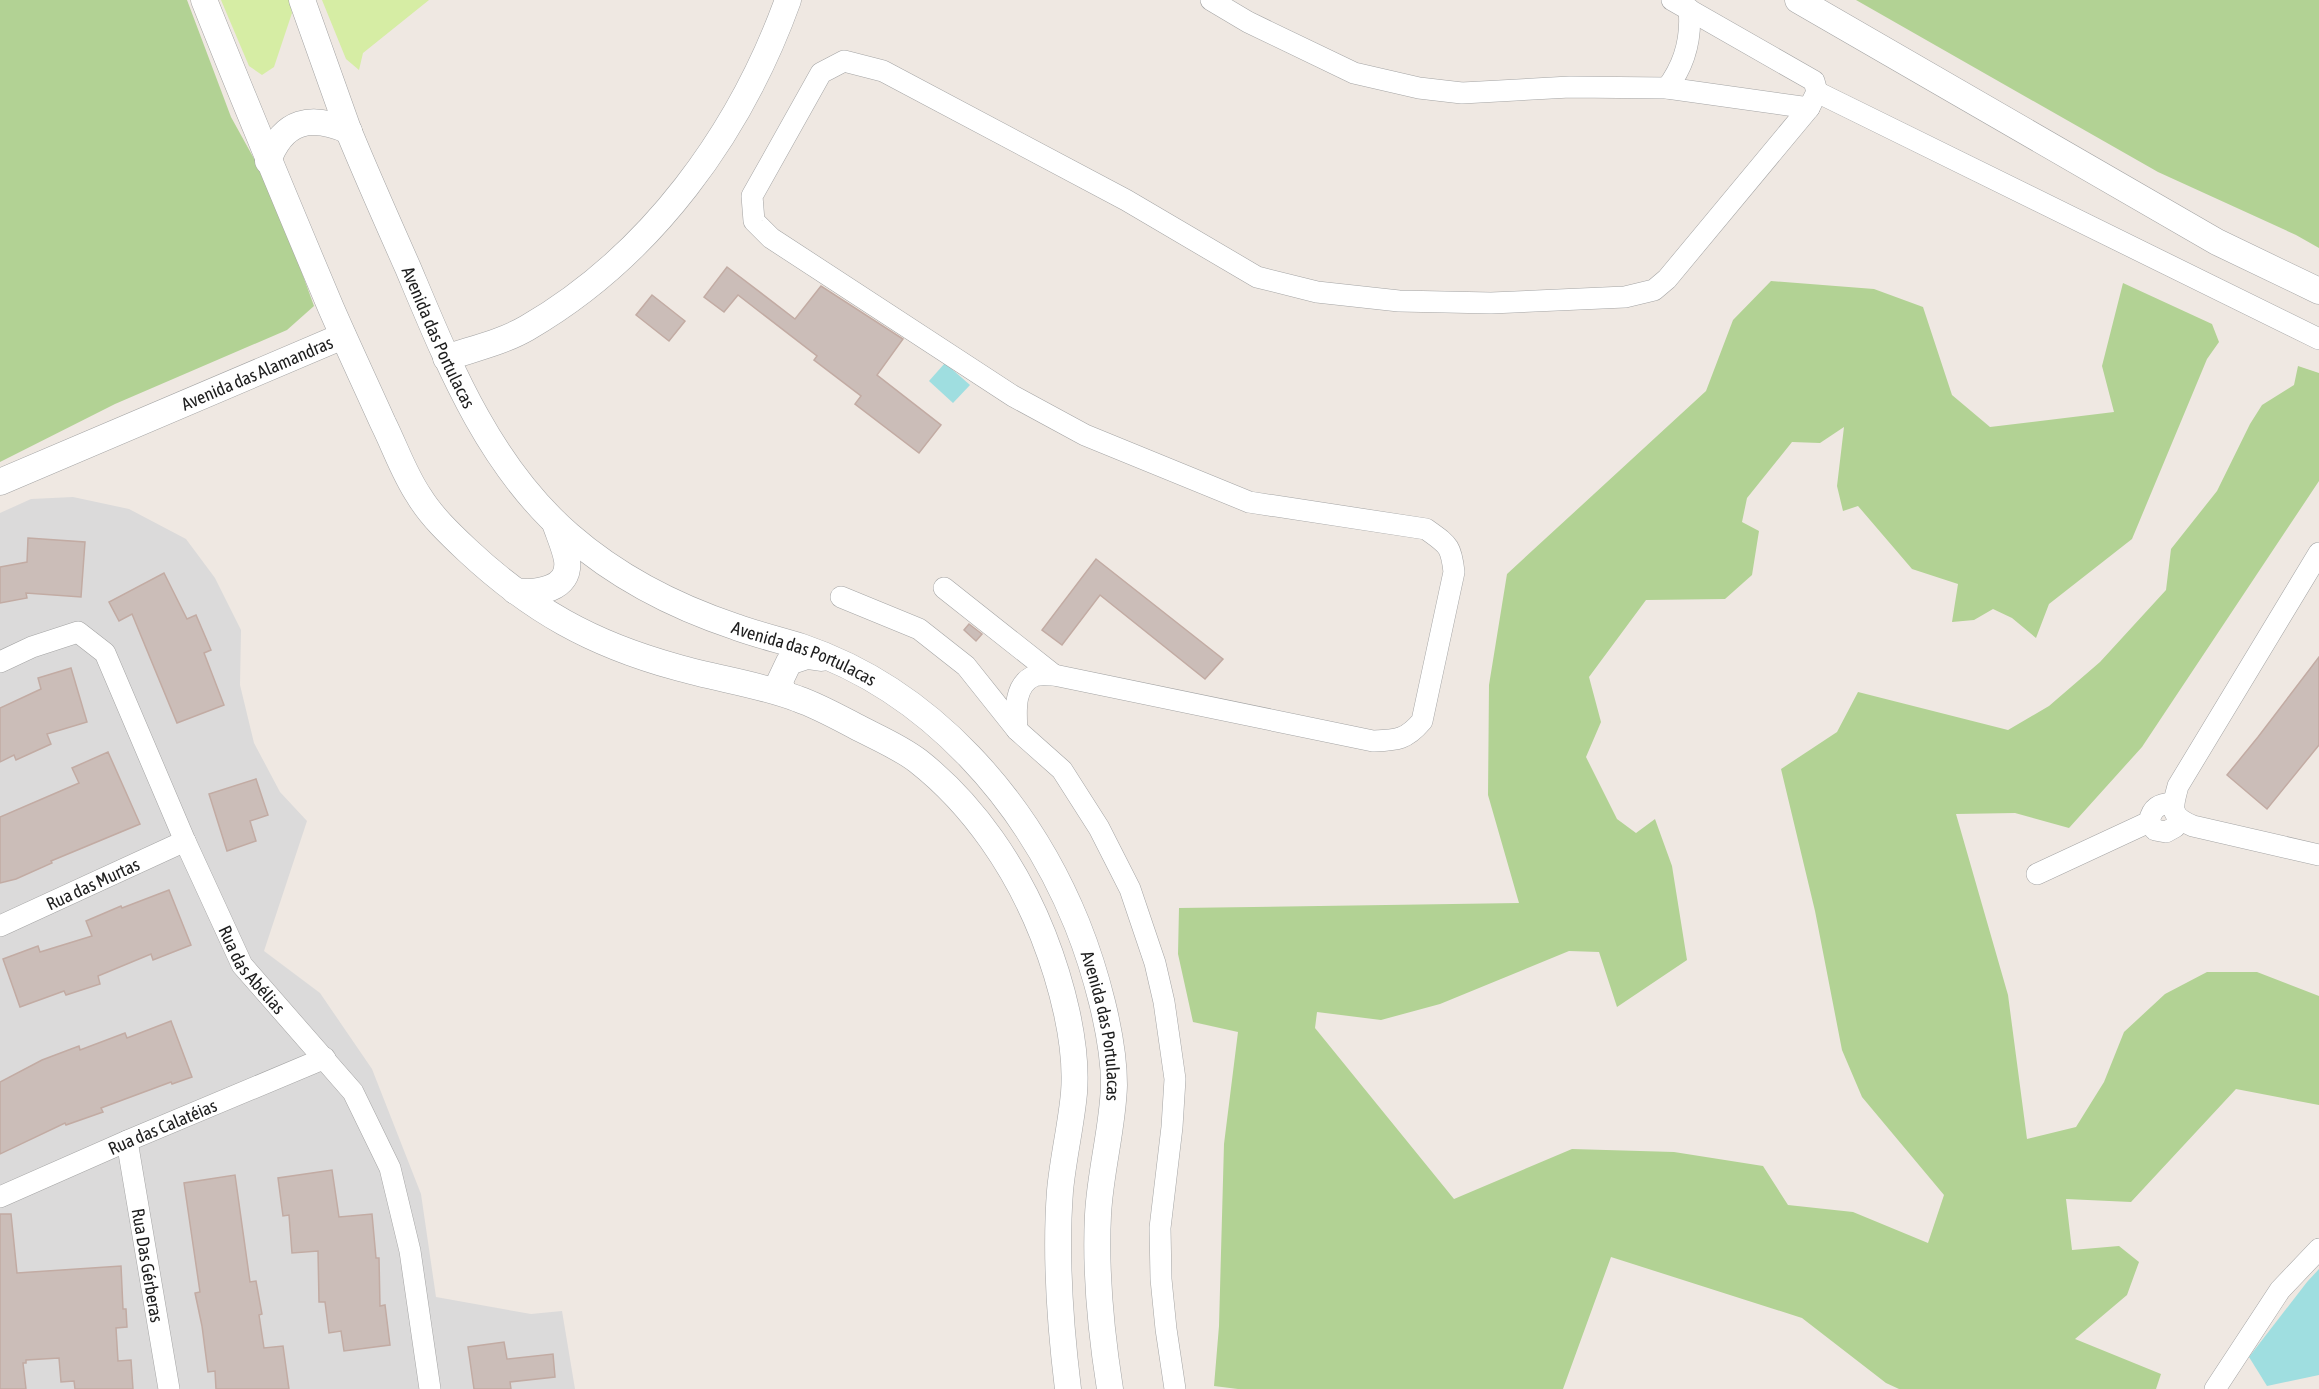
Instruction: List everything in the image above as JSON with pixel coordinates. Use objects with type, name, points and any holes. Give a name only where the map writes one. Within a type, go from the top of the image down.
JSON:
[{"type":"street","name":"Avenida das Alamandras","points":[[0,482],[344,336],[268,161],[204,0]]},
{"type":"street","name":"Avenida das Portulacas","points":[[302,0],[349,131],[446,358],[474,414],[498,453],[554,522],[599,558],[672,601],[736,628],[802,647],[833,659],[863,675],[928,717],[981,769],[1026,827],[1050,867],[1077,926],[1102,1004],[1114,1085],[1098,1214],[1101,1311],[1110,1389]]},
{"type":"street","points":[[446,358],[525,329],[590,284],[647,231],[698,171],[742,105],[760,69],[788,0]]},
{"type":"street","points":[[1211,0],[1248,22],[1354,73],[1419,88],[1462,93],[1570,87],[1667,88],[1813,100],[2319,339]]},
{"type":"street","points":[[1798,0],[2217,242],[2319,291]]},
{"type":"street","points":[[1667,88],[1675,78],[1686,54],[1690,25],[1681,5]]},
{"type":"street","points":[[1017,730],[1016,704],[1022,687],[1034,676],[1054,675],[1373,741],[1401,739],[1413,732],[1422,721],[1454,572],[1451,550],[1426,529],[1250,502],[1085,435],[1013,396],[771,238],[754,221],[752,196],[821,73],[844,62],[883,71],[1126,200],[1257,277],[1317,292],[1400,300],[1503,303],[1625,297],[1654,290],[1667,279],[1813,100],[1814,81],[1681,5]]},
{"type":"street","points":[[268,161],[275,143],[289,129],[308,122],[324,122],[349,131]]},
{"type":"street","name":"Avenida das Portulacas","points":[[344,336],[419,496],[467,550],[515,591],[554,619],[628,653],[678,668],[783,693],[817,706],[914,758],[937,778],[978,822],[996,847],[1013,872],[1042,930],[1062,992],[1072,1056],[1074,1088],[1060,1191],[1059,1240],[1062,1339],[1068,1389]]},
{"type":"street","points":[[515,591],[527,593],[553,588],[565,574],[567,558],[554,522]]},
{"type":"street","points":[[2037,874],[2149,822],[2155,830],[2166,832],[2175,827],[2178,786],[2319,553]]},
{"type":"street","points":[[944,588],[1054,675]]},
{"type":"street","points":[[841,597],[919,628],[966,666],[1017,730],[1062,770],[1099,828],[1130,889],[1144,926],[1164,1002],[1175,1079],[1172,1127],[1160,1228],[1166,1329],[1175,1389]]},
{"type":"street","name":"Rua das Abélias","points":[[0,662],[32,647],[78,632],[105,653],[185,842],[242,965],[353,1092],[390,1168],[410,1251],[430,1389]]},
{"type":"street","points":[[783,693],[780,681],[789,662],[807,656],[833,659]]},
{"type":"street","points":[[2177,812],[2193,826],[2319,855]]},
{"type":"street","name":"Rua das Murtas","points":[[0,926],[185,842]]},
{"type":"street","name":"Rua das Calatéias","points":[[0,1197],[325,1058]]},
{"type":"street","name":"Rua Das Gérberas","points":[[127,1141],[169,1389]]},
{"type":"street","points":[[2215,1389],[2280,1290],[2319,1250]]},
{"type":"shaded area","points":[[73,497],[129,509],[186,539],[215,578],[241,630],[240,685],[254,743],[280,792],[307,821],[264,951],[320,993],[372,1069],[421,1194],[436,1297],[531,1314],[562,1311],[575,1389],[0,1389],[0,513],[31,499]]},
{"type":"green space","points":[[0,0],[187,0],[231,117],[273,193],[314,306],[287,330],[115,404],[0,462]]},
{"type":"green space","points":[[221,0],[290,0],[292,13],[274,67],[262,75],[249,66]]},
{"type":"green space","points":[[322,0],[429,0],[363,53],[359,70],[346,59]]},
{"type":"green space","points":[[1856,0],[2319,0],[2319,248],[2296,235],[2158,172]]},
{"type":"green space","points":[[1771,281],[1874,289],[1923,307],[1952,395],[1990,427],[2114,412],[2102,366],[2123,283],[2212,324],[2219,342],[2207,359],[2132,539],[2049,604],[2036,638],[2012,618],[1993,609],[1974,620],[1952,622],[1958,584],[1912,569],[1858,506],[1843,511],[1837,486],[1844,427],[1820,443],[1792,442],[1747,498],[1742,522],[1759,531],[1752,575],[1725,599],[1646,600],[1589,677],[1601,722],[1586,757],[1617,819],[1636,833],[1655,819],[1672,866],[1687,960],[1617,1007],[1599,952],[1569,951],[1440,1004],[1381,1020],[1317,1012],[1315,1028],[1454,1199],[1572,1149],[1674,1152],[1763,1166],[1788,1205],[1853,1212],[1928,1243],[1944,1195],[1862,1097],[1842,1050],[1815,911],[1781,769],[1837,732],[1858,692],[2008,730],[2049,706],[2100,662],[2166,590],[2171,549],[2217,491],[2250,424],[2262,405],[2294,385],[2298,366],[2319,373],[2319,481],[2142,747],[2069,828],[2015,813],[1956,814],[2008,995],[2027,1139],[2076,1127],[2104,1082],[2124,1032],[2165,994],[2207,972],[2257,972],[2319,996],[2319,1105],[2236,1089],[2131,1202],[2066,1199],[2072,1250],[2119,1246],[2139,1262],[2127,1295],[2075,1339],[2161,1374],[2156,1389],[1899,1389],[1886,1383],[1802,1318],[1611,1257],[1563,1389],[1238,1389],[1214,1386],[1219,1326],[1224,1144],[1238,1032],[1193,1022],[1178,954],[1179,908],[1519,903],[1488,795],[1489,685],[1507,574],[1706,391],[1733,320]]},
{"type":"water","points":[[945,363],[970,385],[953,403],[929,381]]},
{"type":"water","points":[[2319,1269],[2319,1375],[2267,1386],[2249,1357]]},
{"type":"building","points":[[727,267],[795,319],[821,286],[903,339],[877,375],[941,425],[919,453],[855,404],[861,396],[814,360],[817,356],[738,295],[724,312],[704,297]]},
{"type":"building","points":[[652,295],[685,321],[669,341],[636,315]]},
{"type":"building","points":[[28,538],[85,542],[81,597],[26,593],[27,598],[0,603],[0,567],[27,562]]},
{"type":"building","points":[[1096,559],[1223,659],[1205,679],[1100,595],[1062,645],[1042,630]]},
{"type":"building","points":[[164,573],[187,619],[196,615],[211,650],[204,653],[224,705],[177,723],[132,614],[119,621],[109,602]]},
{"type":"building","points":[[969,624],[982,634],[976,641],[964,630]]},
{"type":"building","points":[[2319,657],[2319,745],[2267,809],[2227,775]]},
{"type":"building","points":[[71,668],[87,722],[47,734],[51,744],[16,760],[14,755],[0,762],[0,708],[41,689],[38,678]]},
{"type":"building","points":[[108,752],[140,824],[51,861],[52,863],[16,879],[0,883],[0,817],[79,783],[72,768]]},
{"type":"building","points":[[256,779],[268,815],[250,821],[256,841],[227,851],[209,794]]},
{"type":"building","points":[[169,890],[191,945],[153,960],[151,954],[98,976],[100,984],[66,995],[64,991],[20,1007],[3,959],[38,946],[40,952],[92,936],[86,921],[121,906],[122,908]]},
{"type":"building","points":[[171,1021],[192,1077],[172,1084],[171,1082],[101,1108],[103,1112],[66,1125],[65,1123],[0,1154],[0,1082],[42,1060],[79,1046],[80,1050],[125,1033],[127,1038]]},
{"type":"building","points":[[332,1170],[339,1217],[372,1214],[376,1258],[379,1258],[380,1306],[385,1305],[390,1345],[344,1351],[341,1331],[329,1333],[325,1302],[319,1302],[318,1251],[292,1253],[289,1215],[283,1216],[278,1178]]},
{"type":"building","points":[[235,1175],[250,1282],[256,1281],[262,1314],[259,1315],[264,1348],[283,1346],[289,1389],[216,1389],[215,1371],[208,1372],[195,1293],[200,1292],[184,1183]]},
{"type":"building","points":[[0,1214],[11,1214],[17,1273],[121,1266],[123,1309],[126,1309],[127,1327],[116,1328],[118,1361],[131,1360],[133,1389],[75,1389],[74,1381],[61,1382],[59,1358],[26,1360],[26,1363],[23,1363],[26,1389],[0,1389]]},
{"type":"building","points":[[504,1342],[507,1359],[553,1354],[555,1377],[510,1382],[511,1389],[474,1389],[468,1347]]}]
